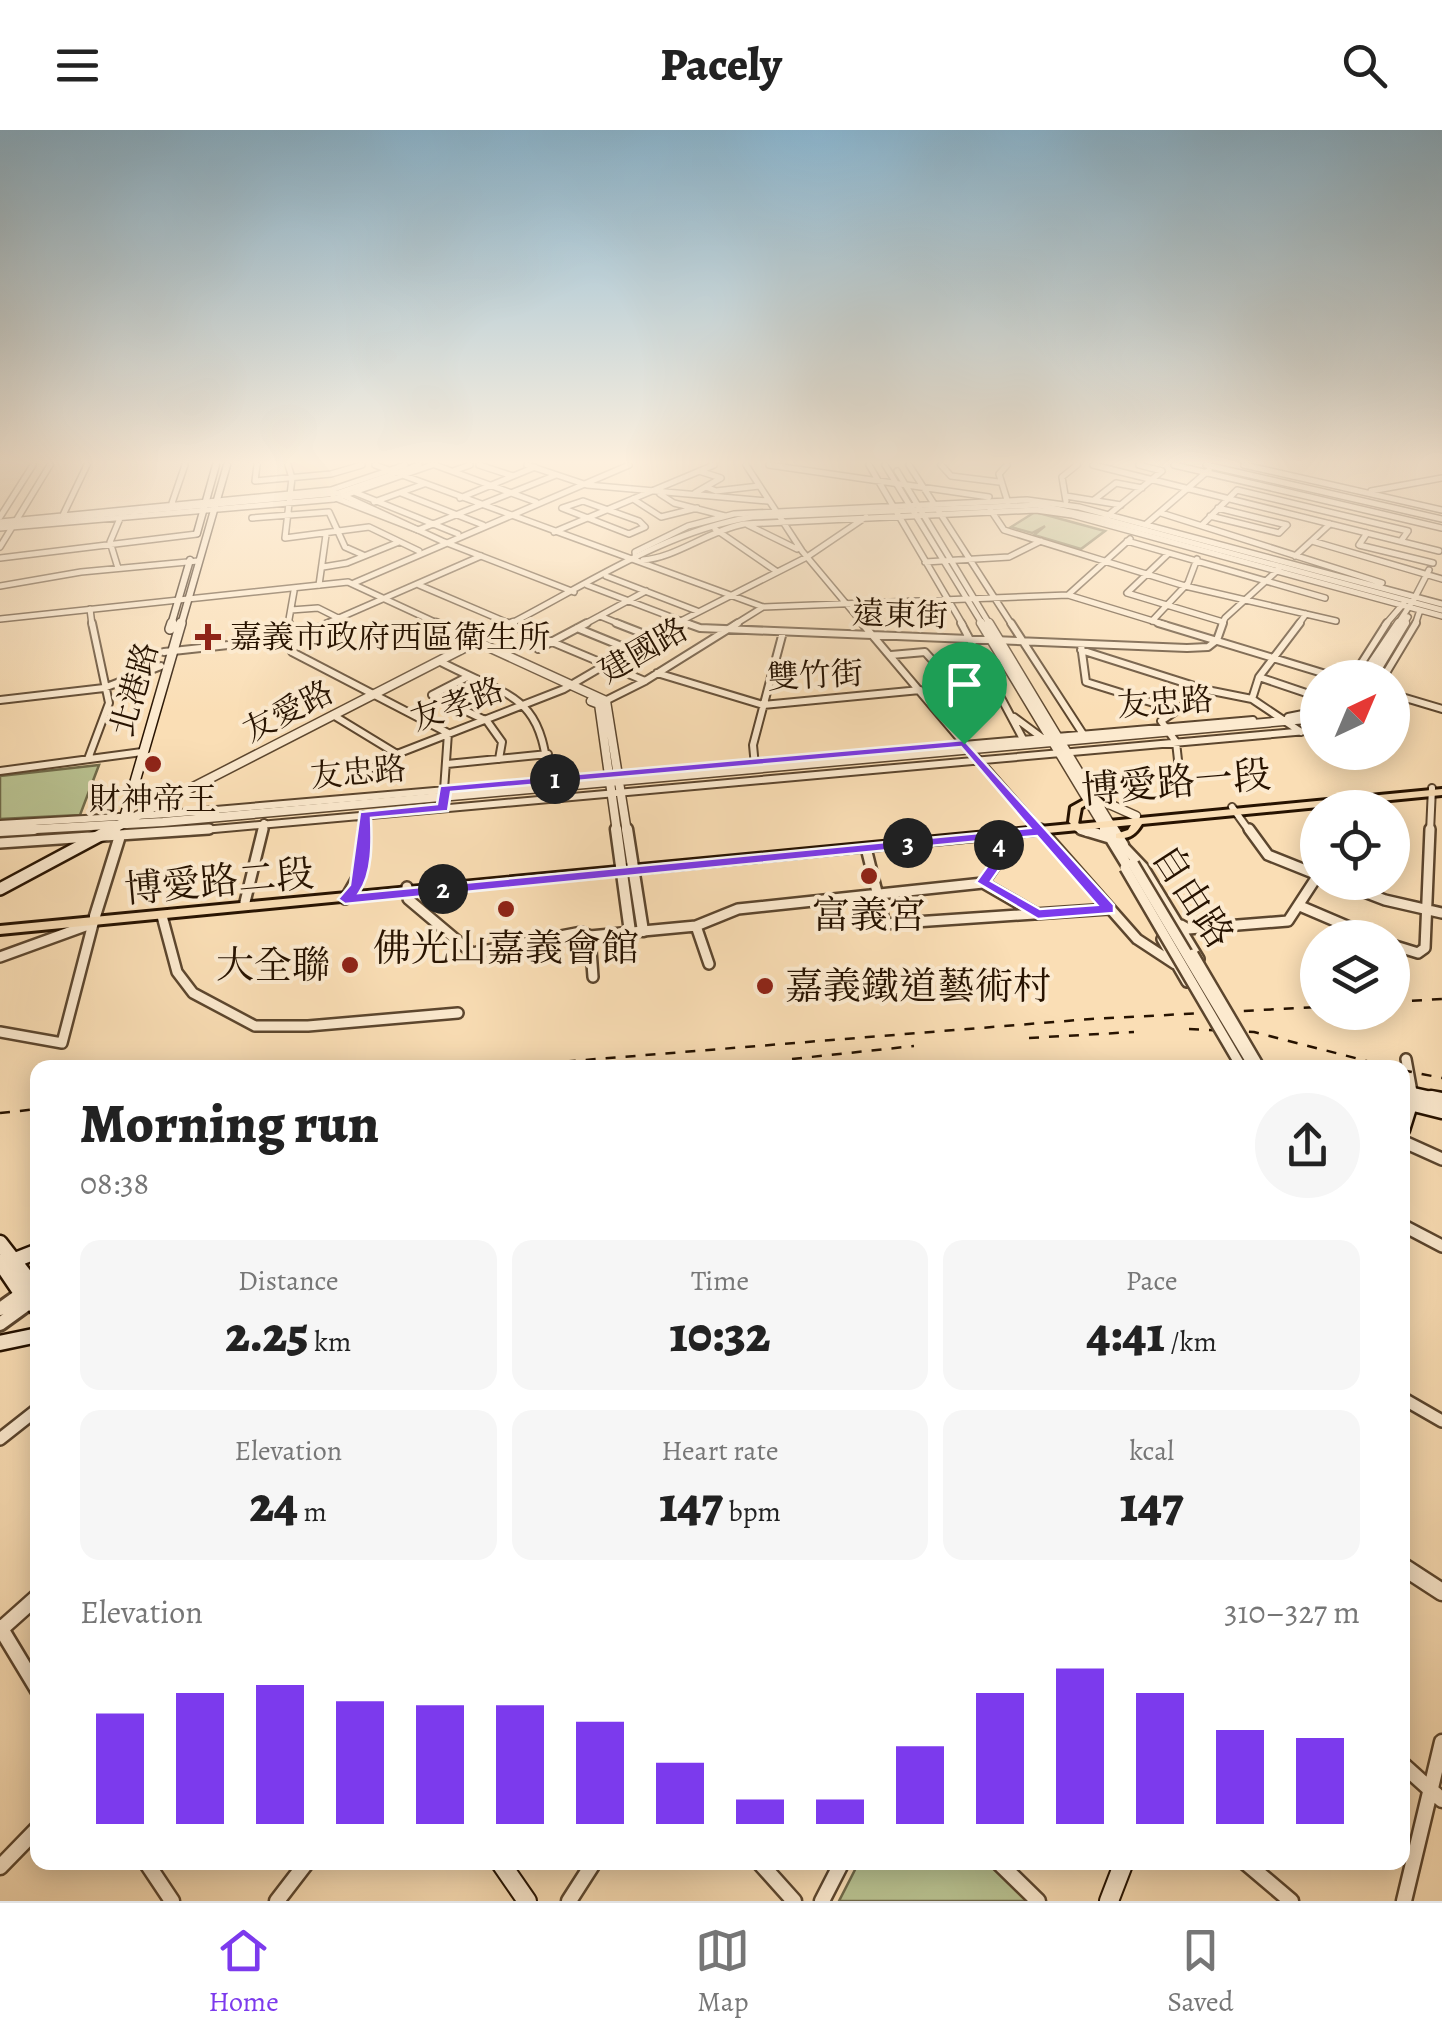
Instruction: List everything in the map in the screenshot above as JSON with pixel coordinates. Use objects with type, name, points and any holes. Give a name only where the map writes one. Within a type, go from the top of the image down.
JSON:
[{"type":"main road","name":"北港路","points":[[194,561],[195,548]]},
{"type":"main road","name":"北港路","points":[[112,827],[138,753],[198,548]]},
{"type":"main road","name":"北港路","points":[[138,753],[168,652]]},
{"type":"main road","name":"博愛路一段","points":[[1038,828],[1437,791]]},
{"type":"main road","points":[[1075,824],[1076,807],[1093,800]]},
{"type":"main road","points":[[1118,842],[1132,832],[1138,818]]},
{"type":"main road","name":"友愛路","points":[[0,885],[112,827]]},
{"type":"main road","name":"友愛路","points":[[0,885],[112,827]]},
{"type":"main road","name":"博愛路二段","points":[[627,868],[866,848],[1038,828]]},
{"type":"main road","name":"博愛路二段","points":[[94,920],[245,902],[407,890],[1038,828]]},
{"type":"main road","name":"博愛路二段","points":[[0,926],[162,916],[350,895]]},
{"type":"main road","points":[[1410,1100],[1442,1100]]},
{"type":"main road","points":[[1410,1101],[1442,1111]]},
{"type":"main road","points":[[30,1253],[4,1258],[30,1291]]},
{"type":"main road","points":[[0,1343],[30,1337]]},
{"type":"main road","points":[[506,1870],[527,1901]]},
{"type":"main road","points":[[1109,1901],[1121,1870]]},
{"type":"street","points":[[0,558],[71,548]]},
{"type":"street","points":[[112,548],[118,568]]},
{"type":"street","points":[[319,586],[325,548]]},
{"type":"street","points":[[347,548],[363,556]]},
{"type":"street","points":[[323,567],[384,548]]},
{"type":"street","points":[[412,548],[419,551]]},
{"type":"street","points":[[0,621],[349,584],[428,548]]},
{"type":"street","points":[[182,601],[349,584],[431,548]]},
{"type":"street","points":[[459,548],[574,592]]},
{"type":"street","points":[[600,548],[762,607],[1068,595],[1300,666]]},
{"type":"street","name":"友愛路","points":[[112,827],[659,548]]},
{"type":"street","name":"友愛路","points":[[636,560],[656,558],[677,548]]},
{"type":"street","points":[[743,548],[776,570]]},
{"type":"street","points":[[792,548],[805,554]]},
{"type":"street","points":[[800,548],[1109,909],[1138,939],[1175,964]]},
{"type":"street","name":"友孝路","points":[[366,771],[397,754],[567,687],[727,594],[817,548]]},
{"type":"street","name":"自由路","points":[[916,548],[971,639],[1023,739]]},
{"type":"street","name":"自由路","points":[[939,548],[1247,1060]]},
{"type":"street","points":[[963,548],[1083,734]]},
{"type":"street","points":[[925,562],[1022,554],[1031,548]]},
{"type":"street","points":[[1066,548],[1186,586],[1336,620]]},
{"type":"street","points":[[1068,595],[1120,548]]},
{"type":"street","points":[[1146,548],[1325,598]]},
{"type":"street","name":"友愛路","points":[[1199,548],[1281,567]]},
{"type":"street","name":"友愛路","points":[[1210,548],[1442,608]]},
{"type":"street","points":[[1275,548],[1412,603]]},
{"type":"street","points":[[1217,640],[1223,622],[1244,598],[1304,548]]},
{"type":"street","points":[[1334,548],[1442,580]]},
{"type":"street","points":[[1373,548],[1433,563]]},
{"type":"street","points":[[1382,660],[1441,548]]},
{"type":"street","points":[[1152,620],[1186,586],[1203,549]]},
{"type":"street","points":[[1168,554],[1127,593],[1223,622]]},
{"type":"street","points":[[168,652],[286,639],[482,556]]},
{"type":"street","points":[[0,586],[194,561]]},
{"type":"street","points":[[606,576],[697,611]]},
{"type":"street","points":[[349,584],[602,703],[627,868],[630,932]]},
{"type":"street","points":[[419,585],[645,681]]},
{"type":"street","name":"遠東街","points":[[587,585],[700,628],[1081,647],[1208,647],[1217,640]]},
{"type":"street","points":[[294,591],[286,639],[292,652],[448,733],[444,798]]},
{"type":"street","points":[[538,648],[646,592]]},
{"type":"street","points":[[1366,660],[1412,603]]},
{"type":"street","points":[[1374,660],[1412,603]]},
{"type":"street","points":[[1390,660],[1412,603]]},
{"type":"street","name":"建國路","points":[[602,703],[645,681],[762,607]]},
{"type":"street","points":[[291,610],[318,608],[340,619]]},
{"type":"street","points":[[88,759],[109,703],[90,611]]},
{"type":"street","points":[[1252,699],[1258,676],[1306,614]]},
{"type":"street","points":[[600,616],[652,637]]},
{"type":"street","points":[[577,628],[631,650]]},
{"type":"street","points":[[756,770],[753,745],[783,632]]},
{"type":"street","points":[[1176,710],[1086,682],[1081,647],[1207,690],[1252,699],[1291,725]]},
{"type":"street","points":[[892,655],[925,652],[962,693],[963,706],[940,712]]},
{"type":"street","points":[[439,661],[526,706],[543,726],[548,788]]},
{"type":"street","points":[[0,700],[104,688],[161,666]]},
{"type":"street","name":"雙竹街","points":[[658,673],[763,706],[920,690]]},
{"type":"street","points":[[469,676],[432,695],[487,721],[502,742],[499,759]]},
{"type":"street","points":[[1258,676],[1300,691]]},
{"type":"street","points":[[1181,787],[1170,734],[1161,721],[1207,690]]},
{"type":"street","points":[[1410,699],[1442,709]]},
{"type":"street","points":[[1058,743],[1071,714]]},
{"type":"street","points":[[333,715],[397,754]]},
{"type":"street","name":"自由路","points":[[1012,715],[1058,743]]},
{"type":"street","name":"友忠路","points":[[1170,734],[1211,740],[1300,724]]},
{"type":"street","name":"友忠路","points":[[971,752],[1023,739],[1058,743],[1083,734],[1170,734],[1300,724]]},
{"type":"street","name":"友忠路","points":[[0,833],[112,827],[1291,725]]},
{"type":"street","points":[[1211,740],[1219,749]]},
{"type":"street","points":[[0,771],[138,753]]},
{"type":"street","points":[[447,764],[548,754]]},
{"type":"street","points":[[1410,951],[1418,954],[1425,948],[1424,909],[1438,815],[1437,791]]},
{"type":"street","name":"友忠路","points":[[138,816],[444,798]]},
{"type":"street","name":"友忠路","points":[[0,833],[264,823],[364,814],[444,798]]},
{"type":"street","points":[[1093,800],[1125,808],[1138,818]]},
{"type":"street","points":[[1232,809],[1268,855],[1300,868]]},
{"type":"street","points":[[350,895],[365,845],[364,814]]},
{"type":"street","points":[[245,902],[264,823]]},
{"type":"street","points":[[1075,824],[1098,837],[1118,842]]},
{"type":"street","name":"北港路","points":[[0,1032],[62,1044],[94,920],[112,827]]},
{"type":"street","points":[[0,833],[83,840]]},
{"type":"street","points":[[983,882],[1003,854],[994,835]]},
{"type":"street","name":"自由路","points":[[1118,842],[1143,868],[1212,980],[1188,982],[1175,964],[1123,869],[1118,842]]},
{"type":"street","points":[[866,848],[886,924],[1109,909]]},
{"type":"street","points":[[627,868],[643,931]]},
{"type":"street","points":[[407,890],[408,899],[472,953],[581,932],[590,936],[696,926],[738,909],[983,882],[1038,914]]},
{"type":"street","points":[[1178,924],[1188,929],[1288,921],[1303,900]]},
{"type":"street","points":[[1395,900],[1442,913]]},
{"type":"street","points":[[1300,906],[1333,920]]},
{"type":"street","points":[[162,916],[177,972],[193,993],[254,1026],[308,1026],[458,1013]]},
{"type":"street","points":[[0,957],[94,920]]},
{"type":"street","points":[[696,926],[709,964]]},
{"type":"street","points":[[590,936],[593,977]]},
{"type":"street","points":[[1410,1145],[1442,1159]]},
{"type":"street","points":[[1410,1229],[1442,1246]]},
{"type":"street","points":[[0,1233],[4,1258]]},
{"type":"street","points":[[0,1309],[30,1296]]},
{"type":"street","points":[[0,1324],[30,1298]]},
{"type":"street","points":[[1410,1403],[1442,1421]]},
{"type":"street","points":[[0,1439],[30,1415]]},
{"type":"street","points":[[1410,1571],[1442,1592]]},
{"type":"street","points":[[30,1603],[0,1629],[30,1677]]},
{"type":"street","points":[[1404,1901],[1437,1795],[1442,1742]]},
{"type":"street","points":[[1410,1771],[1437,1795]]},
{"type":"street","points":[[0,1868],[30,1836]]},
{"type":"street","points":[[151,1870],[172,1901]]},
{"type":"street","points":[[277,1901],[301,1870]]},
{"type":"street","points":[[569,1901],[589,1870]]},
{"type":"street","points":[[765,1870],[794,1901]]},
{"type":"street","points":[[822,1901],[838,1870]]},
{"type":"street","points":[[1006,1870],[1038,1901]]},
{"type":"street","points":[[1254,1870],[1291,1901]]},
{"type":"green space","points":[[99,765],[80,815],[0,819],[0,776]]},
{"type":"green space","points":[[855,1870],[996,1870],[1029,1901],[839,1901]]},
{"type":"railway","points":[[1410,1001],[1442,999]]},
{"type":"railway","points":[[585,1060],[1091,1019],[1300,1008]]},
{"type":"railway","points":[[1189,1029],[1254,1032],[1363,1060]]},
{"type":"railway","points":[[1029,1038],[1134,1032]]},
{"type":"railway","points":[[792,1059],[914,1046]]},
{"type":"railway","points":[[1410,1072],[1442,1078]]},
{"type":"railway","points":[[0,1113],[30,1110]]},
{"type":"place","name":"嘉義市政府西區衛生所","points":[[208,637]]},
{"type":"place","name":"財神帝王","points":[[153,764]]},
{"type":"place","name":"富義宮","points":[[869,876]]},
{"type":"place","name":"佛光山嘉義會館","points":[[506,909]]},
{"type":"place","name":"大全聯","points":[[350,965]]},
{"type":"place","name":"嘉義鐵道藝術村","points":[[765,986]]},
{"type":"route","points":[[964,744],[444,788],[443,808],[364,814],[365,845],[356,886],[345,899],[773,856],[964,838],[1041,831],[1109,909],[1038,914],[983,882],[1003,854],[994,835],[1041,831],[964,744]]}]
